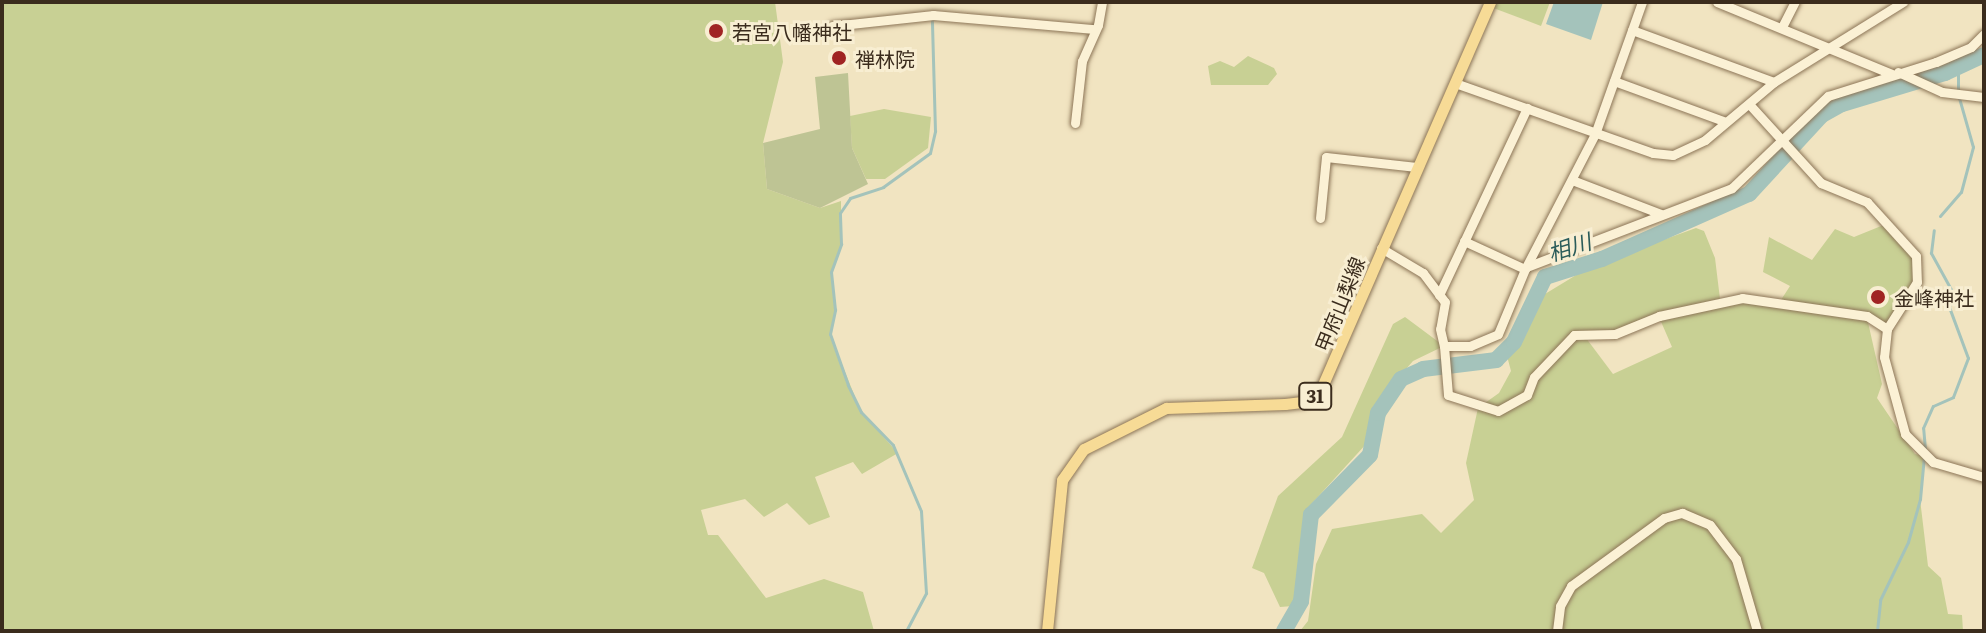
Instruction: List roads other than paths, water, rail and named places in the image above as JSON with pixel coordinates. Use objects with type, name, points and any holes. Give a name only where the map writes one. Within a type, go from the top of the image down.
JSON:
[{"type":"main road","name":"甲府山梨線","points":[[1047,631],[1062,480],[1084,449],[1166,408],[1285,404],[1314,397],[1328,377],[1381,248],[1490,2]]},
{"type":"street","points":[[1075,123],[1082,61],[1102,2]]},
{"type":"street","points":[[1444,346],[1470,346],[1498,334],[1527,268],[1595,134],[1642,2]]},
{"type":"street","points":[[1717,2],[1731,4],[1928,87],[1984,97]]},
{"type":"street","points":[[1782,27],[1795,2]]},
{"type":"street","points":[[1455,83],[1595,134],[1653,153],[1673,155],[1695,147],[1774,82],[1897,3]]},
{"type":"street","points":[[832,26],[933,15],[1094,29]]},
{"type":"street","points":[[1632,30],[1774,82]]},
{"type":"street","points":[[1464,241],[1527,268],[1732,188],[1782,144],[1828,96],[1971,47],[1984,34]]},
{"type":"street","points":[[1614,81],[1726,122]]},
{"type":"street","points":[[1749,104],[1782,144],[1821,183],[1867,202],[1916,256],[1917,282],[1887,329],[1884,357],[1898,420],[1924,457],[1984,477]]},
{"type":"street","points":[[1439,295],[1527,108]]},
{"type":"street","points":[[1320,218],[1326,157],[1416,167]]},
{"type":"street","points":[[1572,180],[1661,214]]},
{"type":"street","points":[[1381,248],[1423,273],[1447,306],[1440,329],[1448,395],[1498,411],[1527,395],[1534,377],[1574,335],[1636,329],[1659,316],[1720,299],[1867,316],[1887,329]]},
{"type":"street","points":[[1557,631],[1560,606],[1571,586],[1664,518],[1682,513],[1710,525],[1736,559],[1757,631]]},
{"type":"water","points":[[1554,2],[1603,2],[1591,40],[1546,24]]},
{"type":"waterway","points":[[906,631],[926,593],[921,511],[893,445],[861,412],[848,385],[830,334],[835,310],[831,272],[841,244],[840,213],[850,198],[883,187],[930,153],[935,131],[932,21]]},
{"type":"waterway","name":"相川","points":[[1284,631],[1301,601],[1311,515],[1370,455],[1378,413],[1401,379],[1423,369],[1496,360],[1514,342],[1545,277],[1602,259],[1749,194],[1822,115],[1842,104],[1945,73],[1984,55]]},
{"type":"waterway","points":[[1958,69],[1958,91]]},
{"type":"waterway","points":[[1940,216],[1961,192],[1973,147],[1959,98]]},
{"type":"waterway","points":[[1925,449],[1923,428],[1933,406],[1953,397],[1968,358],[1949,307],[1953,293],[1931,253],[1934,230]]},
{"type":"waterway","points":[[1877,631],[1880,600],[1908,542],[1920,499],[1924,456]]},
{"type":"place","name":"若宮八幡神社","points":[[716,31]]},
{"type":"place","name":"禅林院","points":[[839,58]]},
{"type":"place","name":"金峰神社","points":[[1878,297]]}]
